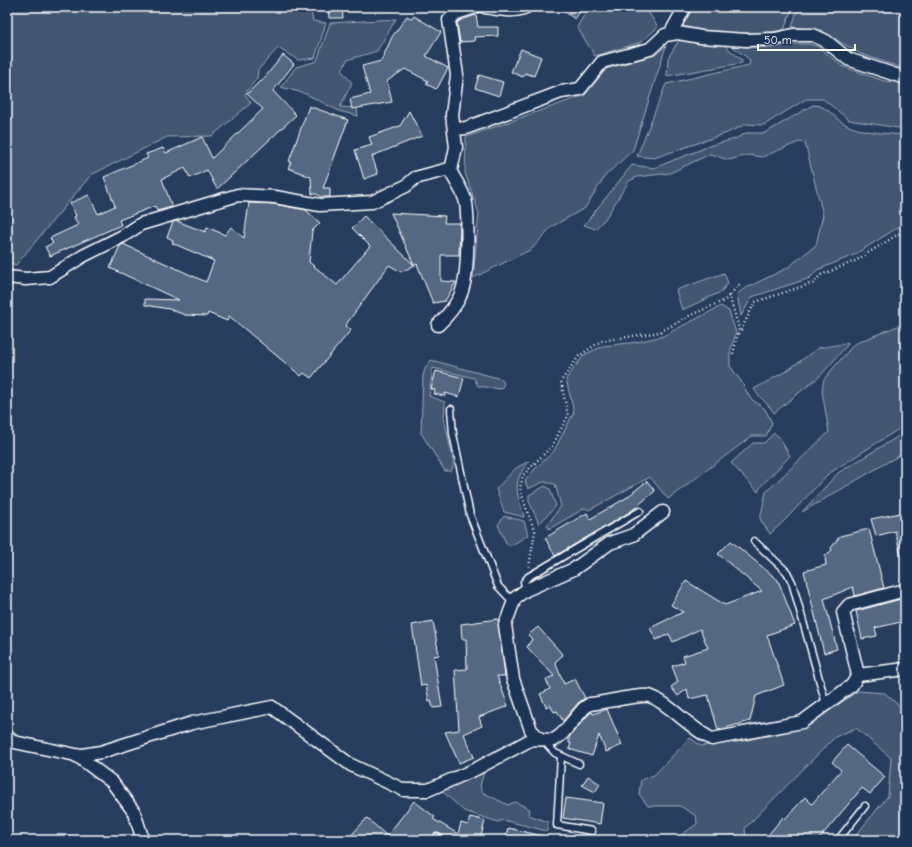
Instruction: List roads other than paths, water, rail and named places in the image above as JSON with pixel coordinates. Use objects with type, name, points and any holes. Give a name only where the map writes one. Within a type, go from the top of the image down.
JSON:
[{"type":"street","points":[[7,277],[26,279],[50,277],[83,256],[123,236],[141,224],[238,195],[275,197],[320,206],[372,202],[406,186],[415,178],[449,169],[452,166],[456,147],[452,115],[457,75],[449,20],[457,13],[475,7]]},
{"type":"street","points":[[485,7],[503,10],[520,10],[526,7]]},
{"type":"street","points":[[670,34],[685,7]]},
{"type":"street","points":[[454,129],[466,128],[561,92],[580,89],[602,62],[650,49],[665,35],[678,33],[701,37],[746,40],[775,39],[793,35],[813,35],[826,42],[848,59],[905,78]]},
{"type":"street","points":[[438,325],[451,312],[463,288],[465,268],[468,216],[464,198],[449,169]]},
{"type":"street","points":[[542,739],[531,730],[513,678],[505,625],[515,598],[526,590],[574,569],[610,543],[633,535],[663,512]]},
{"type":"street","points":[[7,736],[14,742],[76,756],[101,752],[192,723],[272,707],[351,765],[404,790],[428,790],[476,769],[532,739],[554,740],[562,734],[584,708],[590,704],[648,696],[658,701],[700,733],[712,739],[802,722],[852,685],[858,675],[843,612],[849,605],[905,590]]},
{"type":"street","points":[[858,675],[905,668]]},
{"type":"street","points":[[76,756],[112,782],[134,812],[143,840]]},
{"type":"lane","points":[[451,408],[453,434],[470,515],[498,586],[513,602]]},
{"type":"lane","points":[[526,590],[524,582],[528,577],[640,511]]},
{"type":"lane","points":[[754,540],[787,572],[792,582],[826,704]]},
{"type":"lane","points":[[542,739],[555,753],[579,764]]},
{"type":"lane","points":[[561,756],[557,825],[592,831]]},
{"type":"lane","points":[[838,840],[865,806]]}]
